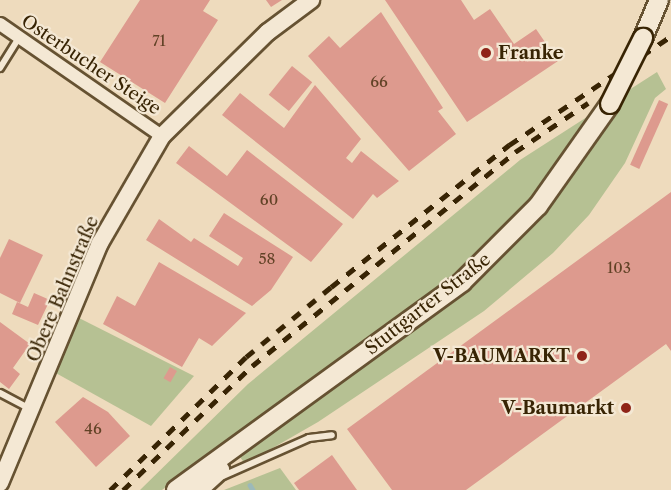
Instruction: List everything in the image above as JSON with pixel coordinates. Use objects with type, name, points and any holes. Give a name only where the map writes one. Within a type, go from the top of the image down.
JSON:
[{"type":"main road","name":"Stuttgarter Straße","points":[[176,490],[462,282],[498,248],[566,170],[610,104],[659,0]]},
{"type":"main road","name":"Stuttgarter Straße","points":[[202,487],[291,408]]},
{"type":"street","name":"Obere Bahnstraße","points":[[0,483],[33,411],[100,243],[162,136],[268,32],[311,0]]},
{"type":"street","name":"Osterbucher Steige","points":[[0,24],[162,136]]},
{"type":"lane","points":[[0,68],[19,38]]},
{"type":"lane","points":[[0,393],[33,411]]},
{"type":"lane","points":[[202,487],[309,438],[332,435]]},
{"type":"green space","points":[[657,72],[666,89],[655,98],[625,163],[589,215],[553,253],[484,311],[318,422],[245,464],[228,440],[162,490],[140,490],[248,384],[520,160]]},
{"type":"green space","points":[[77,317],[194,376],[151,426],[54,372]]},
{"type":"green space","points":[[280,468],[296,490],[224,490]]},
{"type":"building","points":[[140,0],[210,0],[203,11],[218,20],[165,103],[100,62]]},
{"type":"building","points":[[266,0],[282,0],[271,7]]},
{"type":"building","name":"Franke","points":[[385,0],[461,0],[474,20],[490,9],[514,44],[536,29],[558,61],[467,122]]},
{"type":"building","points":[[381,12],[443,108],[438,111],[456,134],[409,171],[308,56],[329,36],[340,48]]},
{"type":"building","points":[[292,66],[312,82],[289,111],[269,95]]},
{"type":"building","points":[[315,85],[361,139],[346,158],[352,163],[361,151],[399,181],[377,198],[373,194],[353,219],[222,115],[240,93],[284,128]]},
{"type":"building","points":[[659,100],[668,104],[639,169],[630,165]]},
{"type":"building","points":[[189,146],[227,176],[247,150],[343,224],[311,262],[176,163]]},
{"type":"building","points":[[671,192],[671,351],[666,344],[466,490],[392,490],[347,429]]},
{"type":"building","points":[[224,213],[293,257],[271,290],[252,306],[146,240],[159,219],[191,242],[194,238],[238,266],[243,258],[209,236]]},
{"type":"building","points":[[9,239],[43,255],[20,303],[0,293],[0,258]]},
{"type":"building","points":[[159,262],[246,313],[212,346],[199,338],[182,367],[103,324],[117,296],[135,306]]},
{"type":"building","points":[[34,293],[50,300],[38,325],[12,314],[17,302],[28,307]]},
{"type":"building","points":[[0,322],[30,344],[13,368],[20,374],[9,389],[0,382]]},
{"type":"building","points":[[170,367],[177,371],[170,382],[164,378]]},
{"type":"building","points":[[83,397],[108,412],[130,436],[96,467],[55,422]]},
{"type":"building","points":[[332,455],[357,490],[299,490],[294,483]]},
{"type":"waterway","points":[[250,485],[253,490]]},
{"type":"railway","points":[[110,490],[246,357],[331,287],[509,145],[671,36]]},
{"type":"railway","points":[[123,490],[252,366],[515,152],[588,103]]},
{"type":"place","name":"Franke","points":[[486,53]]},
{"type":"place","name":"V-BAUMARKT","points":[[582,356]]},
{"type":"place","name":"V-Baumarkt","points":[[626,408]]}]
